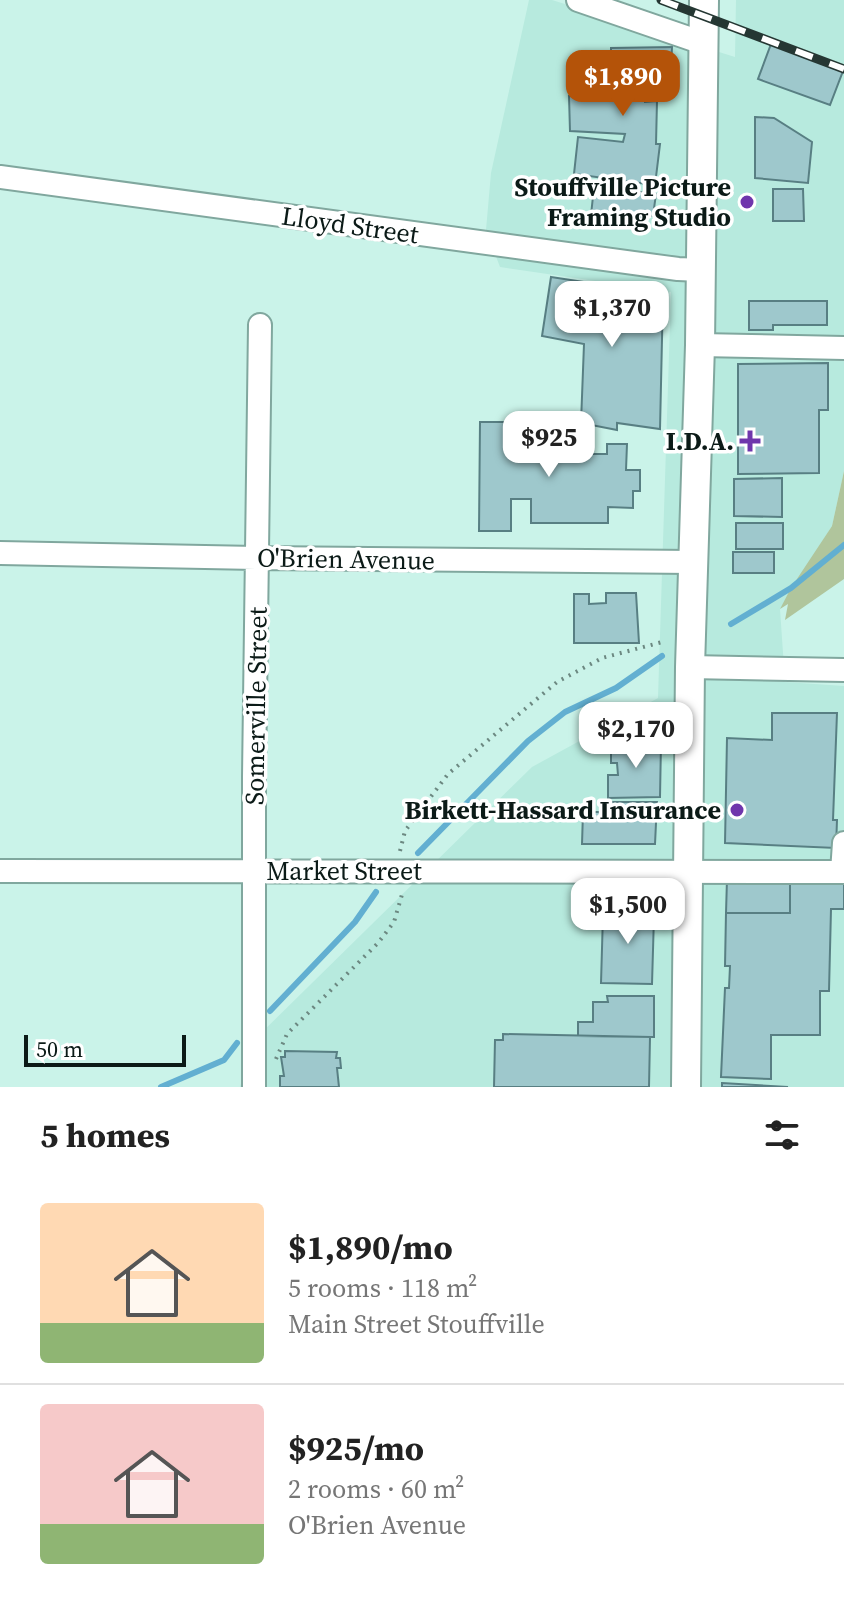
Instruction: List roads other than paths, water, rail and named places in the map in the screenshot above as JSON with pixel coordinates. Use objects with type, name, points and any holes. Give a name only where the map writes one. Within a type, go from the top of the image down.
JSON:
[{"type":"main road","points":[[686,1087],[690,667],[700,345],[704,0]]},
{"type":"street","points":[[578,0],[703,43]]},
{"type":"street","name":"Lloyd Street","points":[[0,177],[700,270]]},
{"type":"street","name":"Somerville Street","points":[[254,1085],[260,325]]},
{"type":"street","points":[[700,345],[844,348]]},
{"type":"street","name":"O'Brien Avenue","points":[[0,553],[693,562]]},
{"type":"street","points":[[690,667],[844,670]]},
{"type":"street","points":[[843,872],[844,843]]},
{"type":"street","name":"Market Street","points":[[0,871],[843,872]]},
{"type":"waterway","points":[[731,624],[791,588],[844,545]]},
{"type":"waterway","points":[[418,853],[528,741],[565,712],[616,688],[662,656]]},
{"type":"waterway","points":[[270,1011],[355,922],[376,892]]},
{"type":"waterway","points":[[161,1087],[224,1060],[237,1043]]},
{"type":"railway","points":[[661,0],[844,69]]},
{"type":"place","name":"Stouffville Picture Framing Studio","points":[[747,202]]},
{"type":"place","name":"I.D.A.","points":[[750,441]]},
{"type":"place","name":"Birkett-Hassard Insurance","points":[[737,810]]}]
